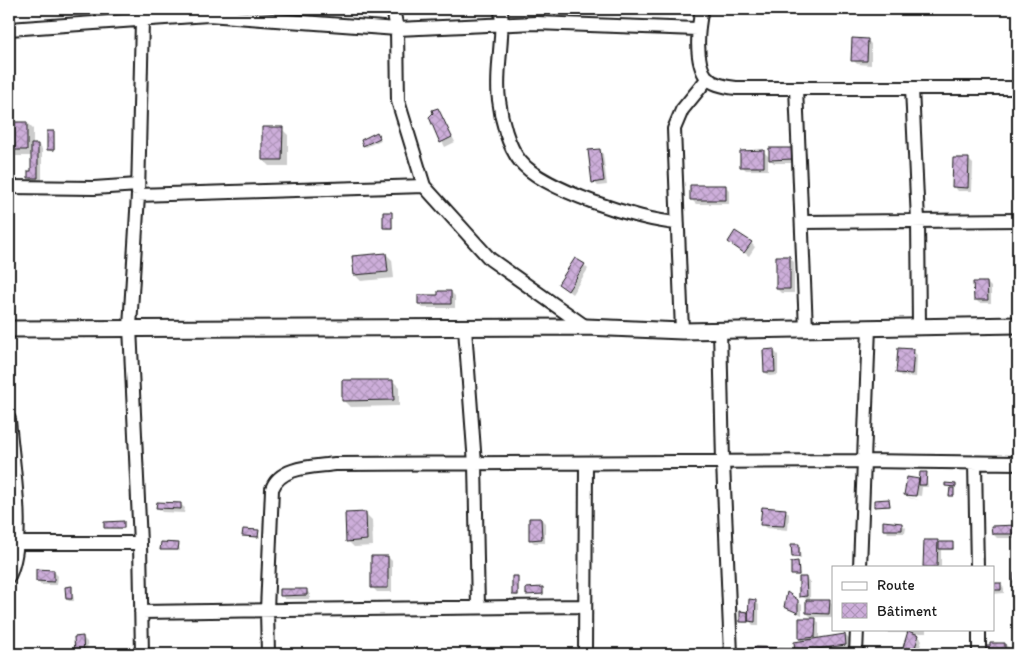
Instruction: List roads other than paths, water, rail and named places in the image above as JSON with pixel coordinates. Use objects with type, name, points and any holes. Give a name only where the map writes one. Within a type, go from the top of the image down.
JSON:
[{"type":"street","points":[[393,9],[398,29],[398,101],[424,186],[490,259],[586,327]]},
{"type":"street","points":[[501,9],[499,99],[507,132],[520,160],[542,179],[584,197],[647,220],[677,223]]},
{"type":"street","points":[[702,9],[697,29],[703,67],[708,78],[721,86],[736,88],[1018,88]]},
{"type":"street","points":[[9,29],[142,20],[208,12],[398,29],[419,26],[536,23],[697,29]]},
{"type":"street","points":[[142,20],[138,190],[130,327],[140,543],[142,654]]},
{"type":"street","points":[[682,331],[674,129],[682,110],[708,78]]},
{"type":"street","points":[[796,88],[806,329]]},
{"type":"street","points":[[912,88],[918,222],[919,325]]},
{"type":"street","points":[[9,187],[138,190],[424,186]]},
{"type":"street","points":[[803,222],[1018,220]]},
{"type":"street","points":[[9,329],[130,327],[586,327],[682,331],[919,325],[1018,325]]},
{"type":"street","points":[[860,566],[869,327]]},
{"type":"street","points":[[465,328],[475,464],[478,607]]},
{"type":"street","points":[[720,329],[723,462],[732,654]]},
{"type":"street","points":[[9,419],[10,452],[15,487],[16,543],[14,560],[9,576]]},
{"type":"street","points":[[268,654],[267,610],[272,489],[277,479],[291,472],[335,464],[864,461],[1018,463]]},
{"type":"street","points":[[585,654],[586,463]]},
{"type":"street","points":[[975,463],[977,566]]},
{"type":"street","points":[[16,543],[140,543]]},
{"type":"street","points":[[141,612],[585,606]]},
{"type":"street","points":[[856,654],[857,630]]},
{"type":"street","points":[[979,630],[979,654]]}]
